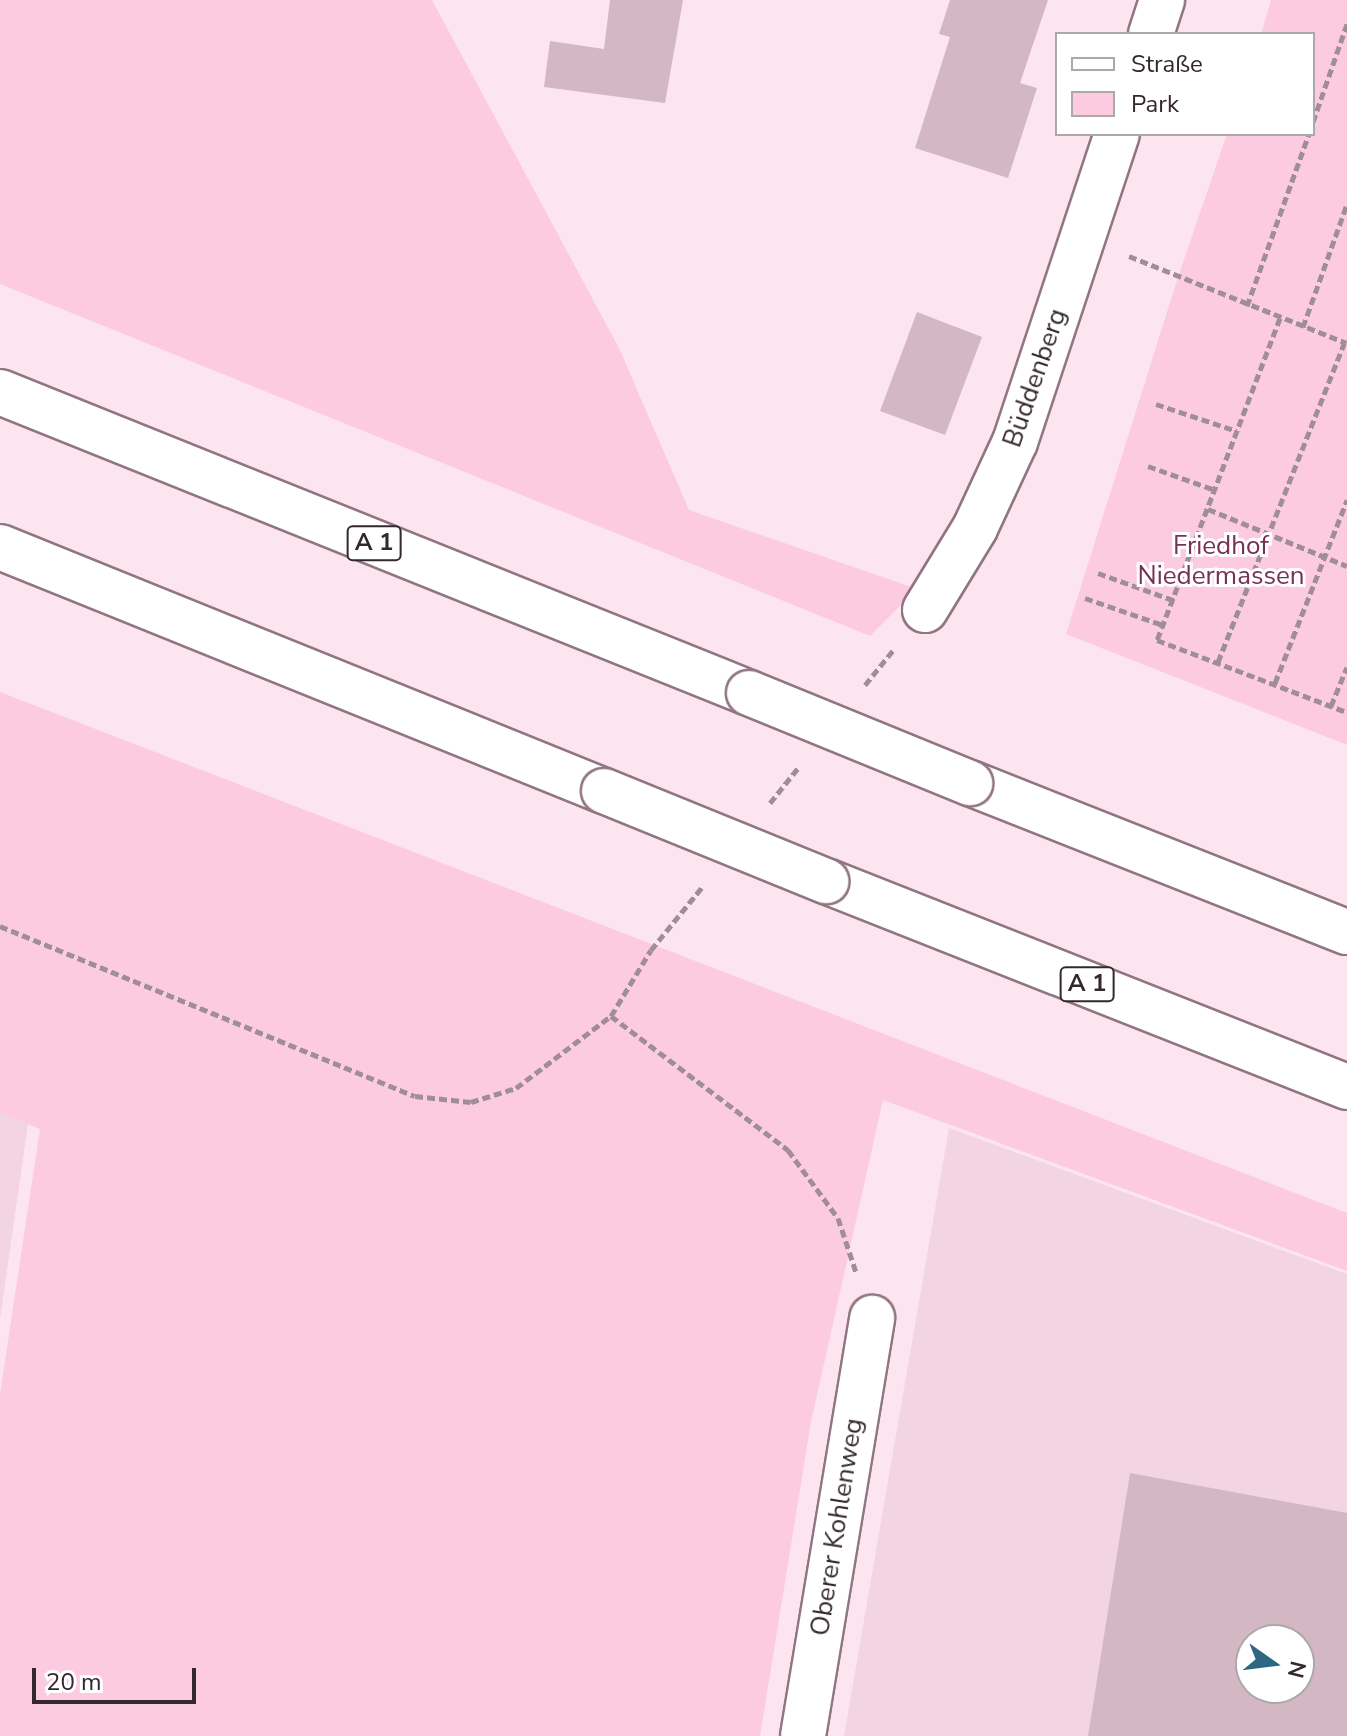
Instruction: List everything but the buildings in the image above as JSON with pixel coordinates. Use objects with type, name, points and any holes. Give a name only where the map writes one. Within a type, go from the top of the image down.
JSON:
[{"type":"main road","points":[[1152,32],[1162,0]]},
{"type":"main road","name":"Büddenberg","points":[[925,610],[975,528],[1015,442],[1116,136]]},
{"type":"main road","name":"A 1","points":[[0,392],[1347,932]]},
{"type":"main road","name":"A 1","points":[[0,547],[826,881],[1347,1087]]},
{"type":"main road","name":"Oberer Kohlenweg","points":[[803,1736],[872,1318]]},
{"type":"path","points":[[1315,116],[1347,24]]},
{"type":"path","points":[[1340,46],[1347,49]]},
{"type":"path","points":[[1247,306],[1308,136]]},
{"type":"path","points":[[1303,327],[1347,204]]},
{"type":"path","points":[[1083,237],[1247,306],[1346,343],[1218,662]]},
{"type":"path","points":[[1280,318],[1157,640],[1347,712]]},
{"type":"path","points":[[1156,404],[1237,431]]},
{"type":"path","points":[[1148,466],[1215,490]]},
{"type":"path","points":[[1275,683],[1347,500]]},
{"type":"path","points":[[1208,509],[1347,566]]},
{"type":"path","points":[[1098,573],[1173,600]]},
{"type":"path","points":[[1085,598],[1163,625]]},
{"type":"path","points":[[1331,706],[1347,667]]},
{"type":"path","points":[[0,926],[415,1096],[471,1102],[516,1088],[611,1016],[788,1150],[838,1218],[872,1318]]},
{"type":"shaded area","points":[[0,1113],[28,1124],[0,1319]]},
{"type":"shaded area","points":[[949,1128],[1347,1274],[1347,1736],[844,1736]]},
{"type":"green space","points":[[0,0],[432,0],[619,348],[689,510],[917,589],[870,636],[0,284]]},
{"type":"green space","name":"Friedhof Niedermassen","points":[[1271,0],[1347,0],[1347,745],[1066,634],[1178,277],[1226,136],[1315,136],[1315,32],[1262,32]]},
{"type":"green space","points":[[0,692],[1347,1213],[1347,1271],[883,1100],[811,1422],[760,1736],[0,1736],[0,1394],[40,1129],[0,1113]]}]
